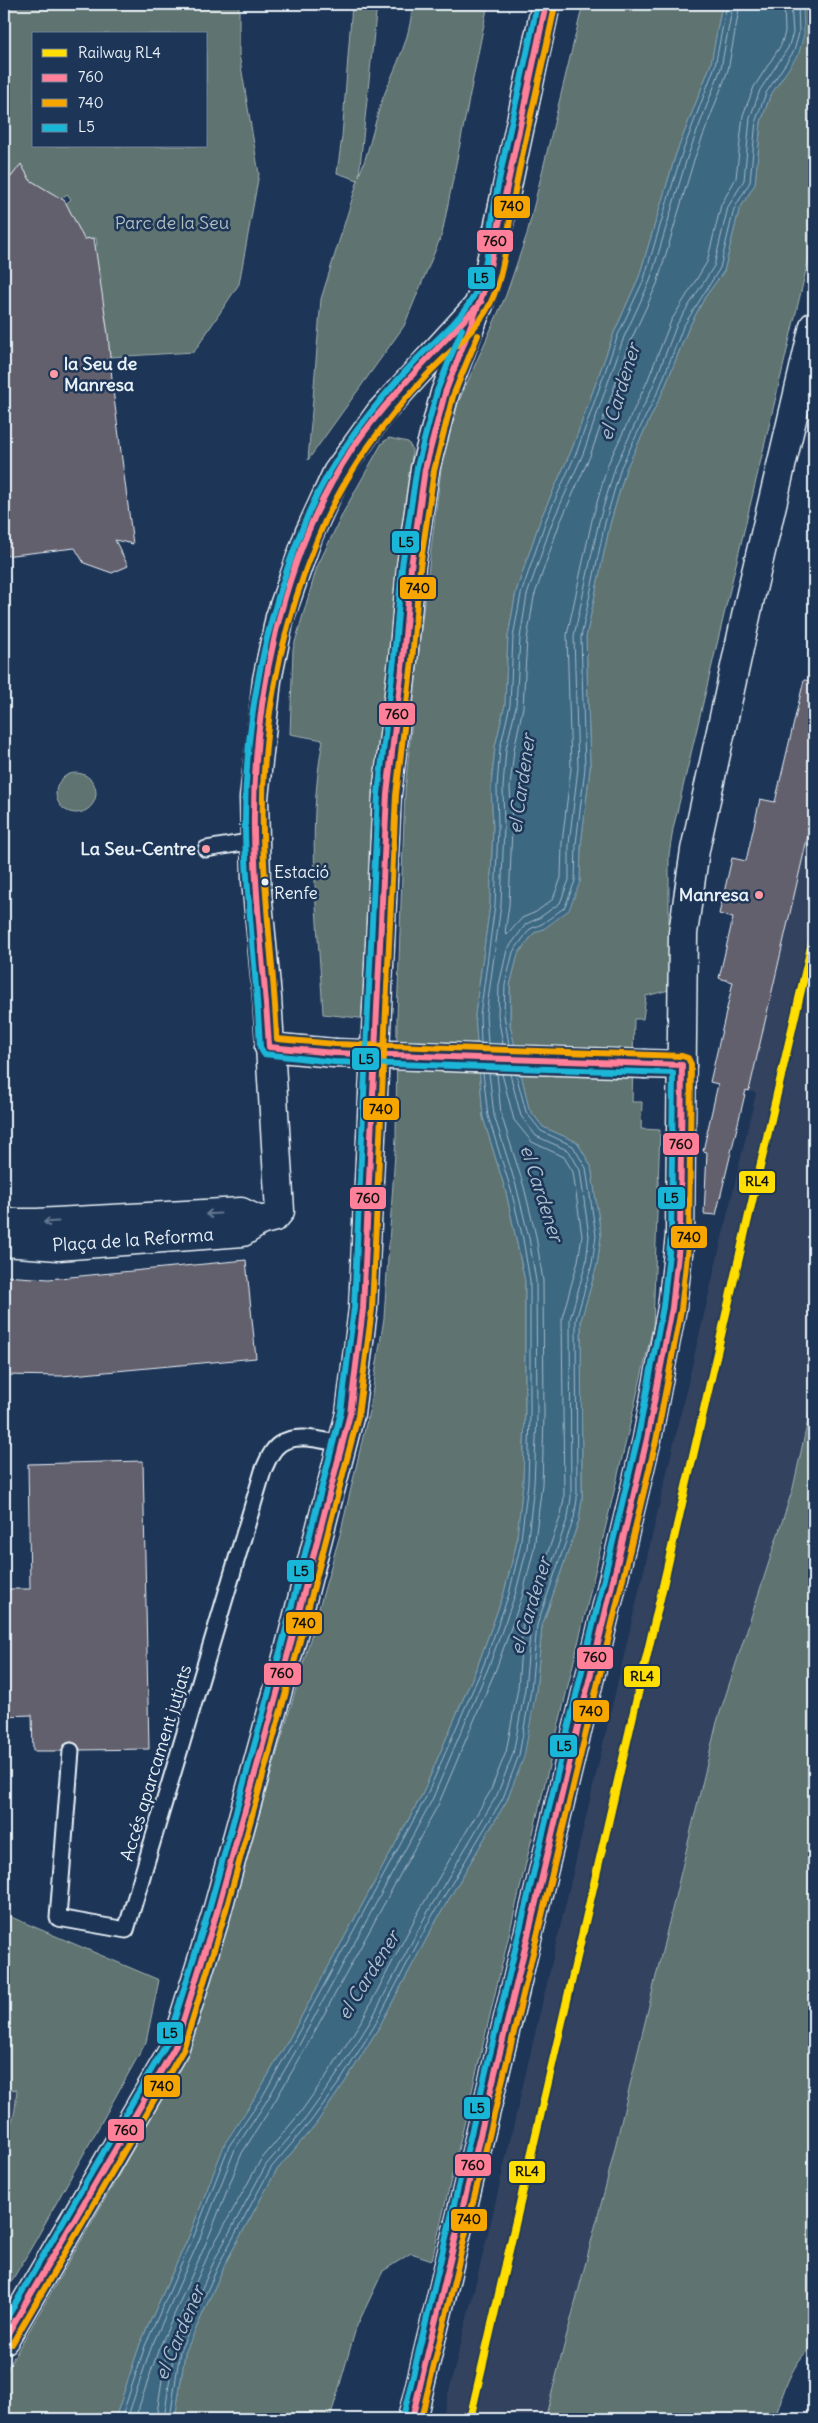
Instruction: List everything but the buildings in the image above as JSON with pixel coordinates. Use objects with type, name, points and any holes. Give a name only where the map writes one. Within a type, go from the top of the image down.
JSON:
[{"type":"street","points":[[4,2340],[175,2047],[216,1915],[350,1414],[363,1309],[387,794],[403,660],[411,567],[427,460],[445,393],[481,302],[493,258],[546,4]]},
{"type":"street","name":"Plaça de la Reforma","points":[[4,1242],[58,1246],[243,1232],[260,1221],[275,1217],[280,1211],[254,841],[254,798],[267,680],[280,617],[309,534],[338,473],[358,442],[380,414],[481,302]]},
{"type":"street","points":[[412,2419],[649,1430],[672,1308],[680,1236],[683,933],[695,850],[750,598],[814,326]]},
{"type":"street","points":[[269,1047],[334,1053],[682,1065]]},
{"type":"street","name":"Plaça de la Reforma","points":[[4,1223],[37,1223],[241,1212],[260,1221]]},
{"type":"lane","points":[[206,849],[254,841]]},
{"type":"lane","name":"Accés aparcament jutjats","points":[[71,1751],[58,1918],[126,1930],[263,1471],[271,1454],[280,1444],[288,1440],[308,1439],[342,1444]]},
{"type":"shaded area","points":[[814,809],[814,1393],[793,1488],[717,1722],[606,2185],[545,2419],[442,2419],[491,2221],[756,1093],[749,1091]]},
{"type":"shaded area","points":[[4,2045],[7,2045],[9,2049],[9,2089],[17,2090],[14,2116],[8,2127],[4,2129]]},
{"type":"green space","name":"Parc de la Seu","points":[[4,4],[239,4],[239,54],[259,174],[239,284],[194,352],[110,357],[105,312],[96,312],[92,281],[101,279],[100,272],[92,273],[88,246],[97,245],[96,238],[84,239],[66,204],[71,199],[67,194],[61,199],[30,180],[25,171],[16,171],[11,177],[4,178]]},
{"type":"green space","points":[[352,4],[377,4],[359,176],[380,106],[405,43],[409,30],[412,4],[488,4],[442,234],[404,326],[308,460],[321,299],[358,180],[337,173],[342,137]]},
{"type":"green space","points":[[583,4],[722,4],[711,64],[676,154],[639,277],[614,333],[572,449],[541,518],[516,592],[508,637],[505,705],[495,747],[491,787],[493,826],[490,905],[475,1015],[483,1117],[506,1192],[525,1281],[523,1483],[516,1546],[504,1593],[479,1662],[422,1795],[288,2041],[225,2144],[190,2234],[140,2344],[115,2419],[4,2419],[4,2374],[111,2189],[195,2033],[341,1531],[370,1407],[384,1318],[396,1138],[397,1017],[405,790],[422,620],[443,454],[455,410],[506,295],[527,234]]},
{"type":"green space","points":[[803,4],[814,4],[814,237],[673,829],[669,855],[669,990],[646,996],[643,1019],[634,1019],[632,1102],[642,1102],[641,1129],[660,1130],[653,1327],[432,2260],[411,2253],[383,2271],[356,2328],[330,2419],[175,2419],[185,2353],[226,2262],[276,2171],[315,2125],[345,2082],[379,2027],[436,1921],[507,1800],[536,1691],[542,1626],[579,1520],[582,1499],[581,1320],[597,1265],[601,1236],[591,1166],[577,1142],[543,1127],[529,1109],[510,1025],[510,985],[518,954],[534,933],[545,928],[580,882],[581,845],[590,768],[586,637],[610,524],[626,469],[664,389],[688,329],[705,297],[724,271],[739,210],[755,184],[761,122],[770,96],[784,75]]},
{"type":"green space","points":[[389,438],[408,442],[412,449],[411,487],[387,671],[378,786],[368,1019],[323,1014],[316,911],[314,842],[318,774],[323,740],[290,734],[293,649],[317,567],[344,511],[382,443]]},
{"type":"green space","points":[[72,773],[80,773],[87,776],[93,782],[96,793],[93,804],[87,810],[80,813],[72,813],[65,810],[59,804],[56,797],[56,789],[59,782],[65,776]]},
{"type":"green space","points":[[814,1393],[814,2345],[799,2360],[794,2369],[775,2419],[545,2419],[606,2185],[717,1722],[793,1488]]},
{"type":"green space","points":[[4,1914],[159,1980],[146,2042],[4,2294],[4,2129],[13,2117],[17,2090],[9,2089],[9,2049],[7,2045],[4,2045]]},
{"type":"water","name":"el Cardener","points":[[722,4],[803,4],[804,34],[799,53],[770,96],[761,122],[755,184],[739,210],[724,271],[705,297],[688,329],[664,389],[626,469],[610,524],[586,637],[590,768],[581,845],[580,882],[569,910],[545,928],[534,933],[518,954],[510,985],[510,1025],[529,1109],[543,1127],[577,1142],[591,1166],[601,1236],[597,1265],[581,1320],[582,1499],[579,1520],[542,1626],[536,1691],[524,1757],[507,1800],[436,1921],[379,2027],[345,2082],[315,2125],[276,2171],[226,2262],[185,2353],[175,2419],[115,2419],[140,2344],[190,2234],[225,2143],[256,2096],[288,2041],[422,1795],[479,1662],[504,1593],[516,1546],[523,1483],[525,1281],[506,1192],[483,1117],[475,1015],[490,905],[493,826],[491,787],[495,747],[505,705],[508,637],[516,592],[541,518],[572,449],[614,333],[639,277],[676,154],[711,64]]},
{"type":"rail line","name":"RL4","points":[[470,2419],[814,934]]},
{"type":"transit line","name":"L5","points":[[403,2417],[638,1437],[663,1307],[671,1235],[673,1073],[334,1062],[264,1054],[260,1047],[247,884],[246,788],[253,707],[260,668],[281,589],[309,512],[330,471],[356,432],[399,378],[460,316],[478,288],[488,249],[501,172],[537,4]]},
{"type":"transit line","name":"760","points":[[4,2340],[175,2047],[216,1915],[289,1650],[350,1414],[363,1309],[387,794],[403,660],[411,567],[425,469],[445,393],[486,285],[546,4]]},
{"type":"transit line","name":"740","points":[[421,2419],[656,1441],[681,1310],[689,1237],[691,1064],[688,1058],[682,1056],[335,1044],[277,1039],[264,860],[263,796],[265,759],[269,721],[282,648],[304,575],[327,517],[351,473],[379,432],[410,394],[477,324],[490,304],[503,265],[519,172],[555,6]]},
{"type":"transit line","name":"760","points":[[412,2419],[647,1439],[672,1308],[680,1236],[682,1065],[334,1053],[269,1047],[256,885],[255,783],[258,733],[265,683],[289,583],[306,536],[327,491],[352,449],[397,391],[481,302]]},
{"type":"transit line","name":"L5","points":[[4,2323],[167,2043],[208,1913],[281,1648],[341,1412],[354,1308],[378,794],[394,659],[402,566],[417,467],[437,391],[462,329]]},
{"type":"transit line","name":"740","points":[[12,2344],[183,2050],[224,1917],[297,1652],[358,1416],[372,1309],[396,795],[412,661],[420,568],[434,471],[453,396],[478,335]]},
{"type":"place","name":"la Seu de Manresa","points":[[54,374]]},
{"type":"place","name":"La Seu-Centre","points":[[206,849]]},
{"type":"place","name":"Estació Renfe","points":[[265,882]]},
{"type":"place","name":"Manresa","points":[[759,895]]}]
